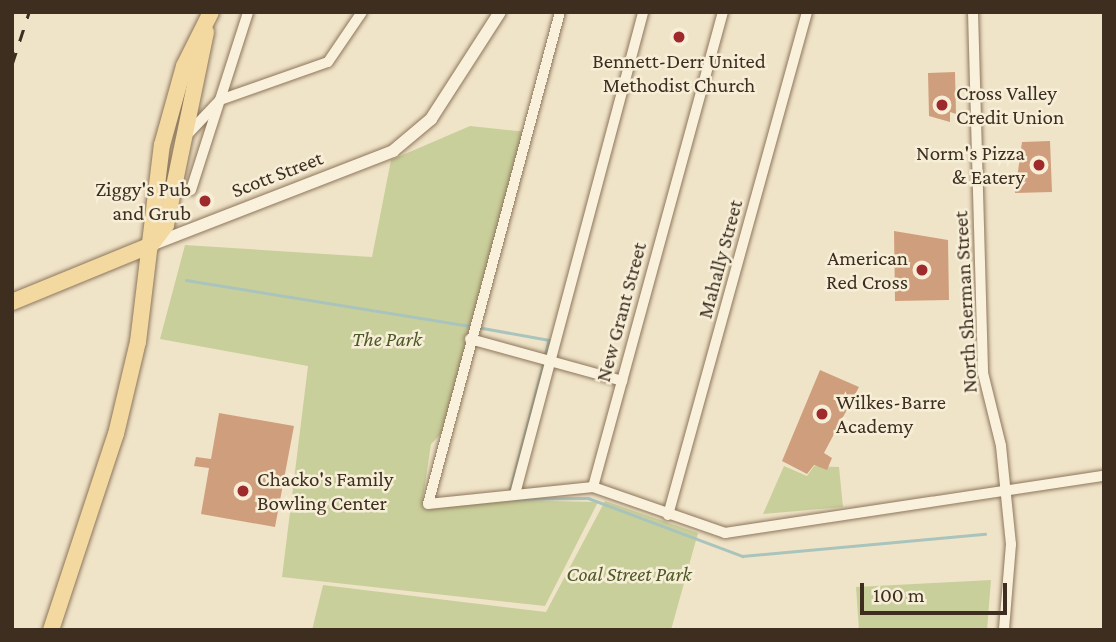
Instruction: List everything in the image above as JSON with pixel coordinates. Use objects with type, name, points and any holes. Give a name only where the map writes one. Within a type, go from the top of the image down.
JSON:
[{"type":"main road","points":[[51,630],[116,434],[150,245],[162,145],[184,66],[209,18]]},
{"type":"main road","points":[[150,245],[166,225],[180,142],[209,18]]},
{"type":"main road","name":"Scott Street","points":[[12,302],[150,245]]},
{"type":"street","points":[[191,190],[248,12]]},
{"type":"street","points":[[180,142],[220,100],[328,62],[362,12]]},
{"type":"street","name":"Scott Street","points":[[150,245],[393,151],[431,119],[500,12]]},
{"type":"street","points":[[560,12],[428,503],[593,487],[725,533],[1007,487],[1104,476]]},
{"type":"street","points":[[515,494],[547,362],[643,12]]},
{"type":"street","name":"New Grant Street","points":[[593,487],[723,12]]},
{"type":"street","name":"Mahally Street","points":[[668,515],[807,12]]},
{"type":"street","name":"North Sherman Street","points":[[974,12],[983,373],[1007,487],[1011,561],[1004,630]]},
{"type":"street","points":[[470,339],[622,381]]},
{"type":"green space","name":"The Park","points":[[470,126],[527,132],[449,426],[431,444],[423,498],[598,502],[545,606],[282,577],[308,366],[160,339],[185,245],[372,257],[391,160]]},
{"type":"green space","points":[[784,466],[807,476],[814,466],[839,467],[843,507],[763,514]]},
{"type":"green space","name":"Coal Street Park","points":[[605,501],[698,533],[671,630],[312,630],[323,585],[546,612]]},
{"type":"green space","points":[[991,580],[987,630],[859,630],[856,587]]},
{"type":"building","name":"Cross Valley Credit Union","points":[[955,72],[956,114],[950,112],[950,122],[929,116],[928,73]]},
{"type":"building","name":"Norm's Pizza & Eatery","points":[[1050,141],[1052,192],[1015,193],[1022,142]]},
{"type":"building","name":"American Red Cross","points":[[894,231],[948,240],[949,300],[895,301]]},
{"type":"building","name":"Wilkes-Barre Academy","points":[[820,370],[859,387],[824,453],[832,458],[827,470],[814,465],[807,474],[782,461]]},
{"type":"building","name":"Chacko's Family Bowling Center","points":[[219,413],[294,426],[275,527],[201,514],[209,468],[194,466],[196,457],[211,459]]},
{"type":"waterway","points":[[186,280],[471,326]]},
{"type":"waterway","points":[[477,327],[549,340],[545,358]]},
{"type":"waterway","points":[[509,493],[543,364]]},
{"type":"waterway","points":[[507,499],[588,498],[742,556],[985,534]]},
{"type":"railway","points":[[12,64],[29,12]]},
{"type":"place","name":"Bennett-Derr United Methodist Church","points":[[679,37]]},
{"type":"place","name":"Cross Valley Credit Union","points":[[942,105]]},
{"type":"place","name":"Norm's Pizza & Eatery","points":[[1039,165]]},
{"type":"place","name":"Ziggy's Pub and Grub","points":[[205,201]]},
{"type":"place","name":"American Red Cross","points":[[922,270]]},
{"type":"place","name":"Wilkes-Barre Academy","points":[[822,414]]},
{"type":"place","name":"Chacko's Family Bowling Center","points":[[243,491]]}]
